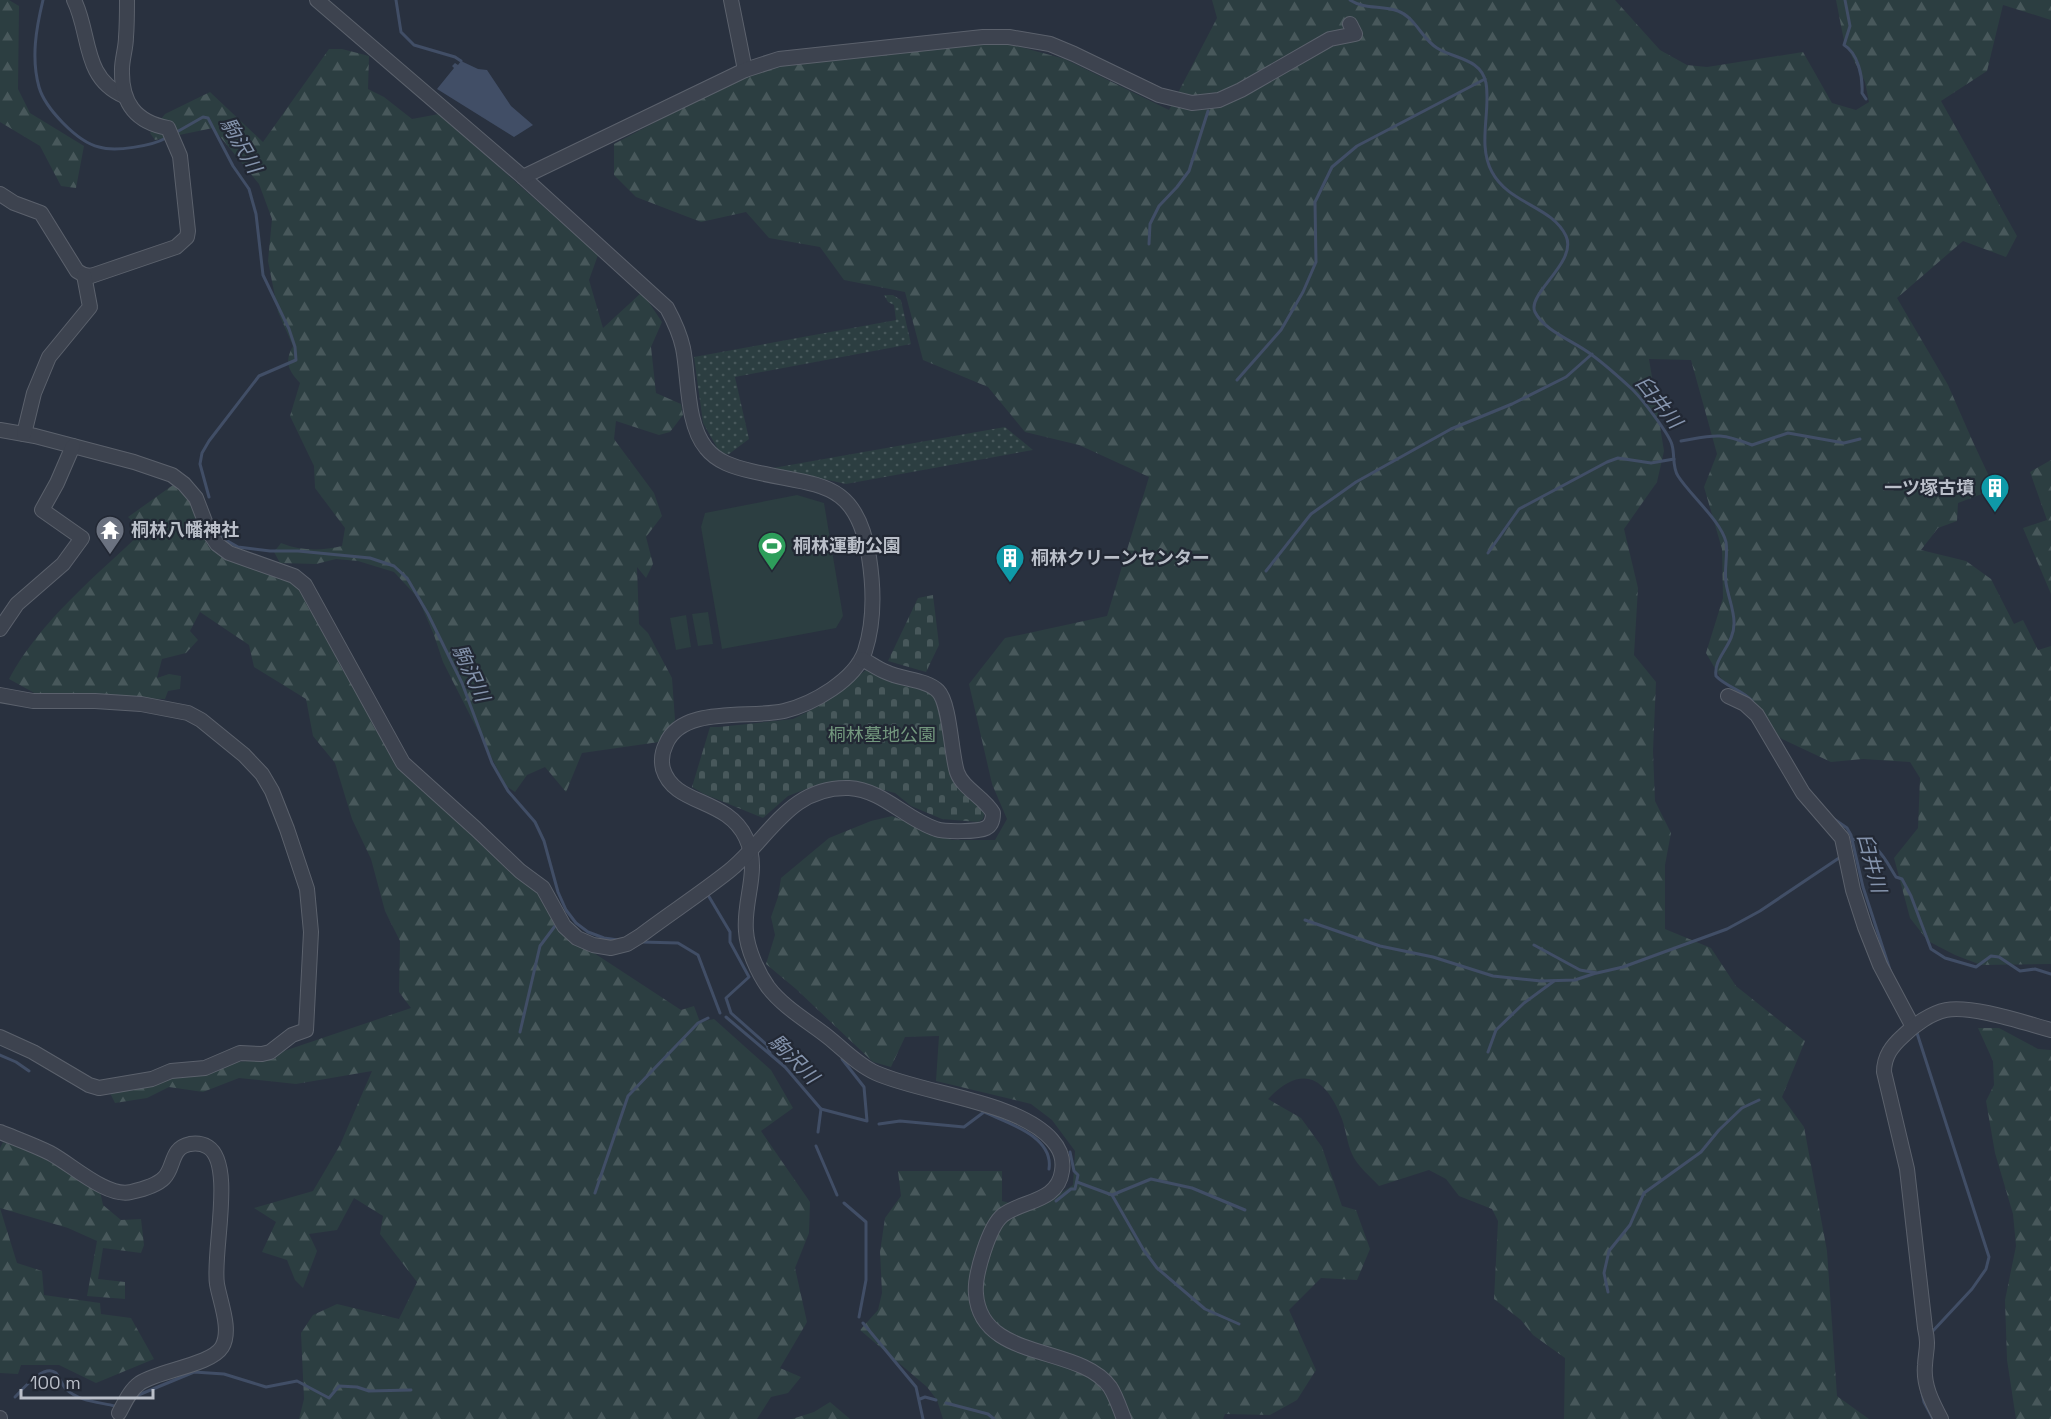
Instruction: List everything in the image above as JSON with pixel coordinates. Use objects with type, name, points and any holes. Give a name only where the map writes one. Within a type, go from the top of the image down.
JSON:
[{"type":"street","points":[[74,0],[89,55],[100,76],[113,91],[124,96]]},
{"type":"street","points":[[0,194],[14,203],[41,213],[77,271],[84,275],[91,276],[176,246],[187,237],[180,156],[177,148],[168,128],[151,125],[136,114],[124,96],[122,67],[126,39],[127,0]]},
{"type":"street","points":[[317,0],[523,177],[667,308],[676,324],[682,344],[695,431],[713,455],[731,466],[829,488],[844,497],[857,514],[866,538],[874,614],[871,633],[862,659],[834,688],[813,700],[787,710],[696,720],[676,729],[669,737],[662,764],[669,781],[685,795],[720,809],[731,817],[741,828],[751,848],[754,869],[746,931],[749,947],[769,988],[875,1073],[1001,1110],[1040,1127],[1061,1151],[1063,1168],[1059,1183],[1046,1196],[1000,1217],[980,1264],[975,1293],[980,1312],[988,1327],[1002,1337],[1093,1373],[1110,1386],[1124,1419]]},
{"type":"street","points":[[731,0],[745,70]]},
{"type":"street","points":[[523,177],[745,70],[779,60],[850,50],[983,37],[1009,37],[1050,44],[1160,95],[1192,103],[1219,100],[1241,90],[1330,39],[1355,34],[1350,24]]},
{"type":"street","points":[[24,434],[34,393],[49,357],[90,307],[84,275]]},
{"type":"street","points":[[0,430],[73,446],[172,475],[184,484],[196,498],[209,532],[229,553],[294,576],[305,585],[403,763],[519,871],[543,888],[564,926],[577,938],[593,945],[611,948],[627,944],[731,870],[775,821],[796,803],[816,793],[850,788],[864,791],[889,801],[938,830],[977,830],[985,829],[990,825],[993,813],[987,803],[966,785],[957,773],[945,705],[939,692],[929,685],[887,673],[862,659]]},
{"type":"street","points":[[0,629],[17,604],[63,564],[82,538],[42,510],[73,446]]},
{"type":"street","points":[[0,696],[33,701],[95,700],[141,704],[188,713],[201,720],[244,755],[268,783],[287,829],[307,889],[311,932],[306,1030],[292,1035],[270,1052],[240,1053],[205,1068],[171,1071],[152,1078],[99,1088],[88,1085],[33,1052],[0,1037]]},
{"type":"street","points":[[1728,696],[1745,704],[1757,715],[1803,793],[1842,838],[1853,890],[1865,927],[1880,966],[1913,1027]]},
{"type":"street","points":[[1941,1419],[1928,1396],[1924,1366],[1929,1344],[1925,1328],[1907,1170],[1884,1072],[1884,1062],[1893,1045],[1913,1027],[1946,1010],[1982,1012],[2051,1030]]},
{"type":"street","points":[[0,1132],[50,1154],[103,1187],[118,1192],[129,1192],[160,1181],[166,1176],[173,1156],[185,1146],[200,1144],[209,1148],[215,1155],[219,1166],[222,1199],[215,1275],[226,1331],[224,1343],[220,1350],[206,1359],[187,1364],[141,1383],[132,1391],[119,1413]]},
{"type":"green space","points":[[0,0],[9,0],[19,6],[18,89],[30,113],[84,146],[76,188],[61,186],[40,146],[0,122]]},
{"type":"green space","points":[[1212,0],[1615,0],[1660,50],[1687,65],[1707,67],[1803,52],[1832,103],[1856,110],[1869,102],[1865,82],[1844,41],[1836,0],[2051,0],[2051,20],[2003,5],[1987,71],[1941,101],[2017,236],[2006,257],[1963,241],[1897,298],[1948,385],[1995,489],[1958,503],[1957,521],[1938,528],[1921,550],[1966,561],[1991,579],[2014,624],[2023,620],[2038,650],[2051,646],[2051,964],[1981,965],[1928,941],[1910,918],[1894,858],[1918,828],[1920,778],[1910,762],[1863,759],[1831,762],[1782,739],[1747,707],[1720,677],[1706,653],[1723,598],[1722,549],[1704,487],[1717,454],[1691,360],[1649,359],[1664,451],[1657,482],[1624,529],[1638,588],[1634,655],[1656,682],[1653,751],[1655,801],[1671,833],[1665,865],[1665,929],[1711,948],[1736,986],[1805,1041],[1782,1097],[1804,1127],[1827,1251],[1837,1396],[1869,1419],[1564,1419],[1565,1358],[1533,1335],[1521,1320],[1494,1299],[1498,1221],[1492,1209],[1459,1196],[1446,1179],[1429,1170],[1379,1186],[1354,1158],[1342,1119],[1328,1093],[1321,1085],[1302,1078],[1280,1088],[1268,1099],[1301,1118],[1322,1147],[1342,1206],[1356,1210],[1370,1249],[1357,1280],[1321,1278],[1289,1310],[1316,1370],[1297,1400],[1270,1415],[1225,1414],[1223,1419],[943,1419],[937,1400],[927,1387],[860,1330],[878,1310],[882,1293],[880,1252],[885,1218],[901,1196],[898,1171],[1002,1171],[1002,1201],[1035,1209],[1073,1185],[1075,1151],[1052,1120],[1031,1104],[936,1081],[939,1036],[905,1037],[891,1067],[873,1062],[796,989],[766,964],[775,935],[771,917],[778,897],[781,878],[829,838],[871,821],[892,816],[952,840],[995,840],[1007,819],[992,784],[969,684],[1005,638],[1107,616],[1149,477],[1079,445],[1025,432],[988,387],[923,360],[905,292],[844,280],[820,247],[769,238],[746,212],[701,222],[636,197],[614,175],[614,144],[744,75],[787,64],[999,41],[1065,59],[1169,110],[1217,18]]},
{"type":"green space","points":[[329,49],[342,49],[369,56],[368,89],[384,97],[412,119],[439,114],[598,255],[589,280],[603,328],[641,293],[662,322],[651,347],[656,393],[681,404],[683,415],[670,432],[659,435],[616,421],[614,439],[654,493],[662,516],[646,537],[653,564],[646,578],[637,567],[639,624],[648,633],[672,678],[675,720],[659,742],[582,753],[566,792],[545,767],[527,775],[515,792],[506,786],[443,662],[418,598],[394,572],[358,561],[336,559],[316,564],[280,563],[274,552],[281,543],[296,548],[311,549],[342,546],[345,528],[315,488],[314,466],[290,416],[300,383],[289,366],[288,361],[293,346],[278,312],[268,261],[272,219],[259,184],[213,128],[155,140],[150,133],[165,114],[210,92],[263,142]]},
{"type":"green space","points":[[884,295],[893,295],[901,300],[911,344],[735,377],[749,439],[729,454],[720,453],[703,423],[694,357],[896,320],[894,305],[888,302]]},
{"type":"green space","points":[[1005,427],[1033,450],[846,484],[773,468]]},
{"type":"green space","points":[[2051,460],[2051,594],[2023,528],[2047,520],[2030,472]]},
{"type":"green space","points":[[173,485],[189,498],[209,547],[237,564],[268,571],[301,586],[417,786],[436,803],[445,806],[539,891],[562,932],[681,1010],[694,1006],[700,1022],[714,1019],[771,1070],[793,1108],[761,1131],[810,1202],[809,1233],[795,1268],[807,1322],[780,1368],[801,1377],[788,1393],[771,1397],[757,1419],[299,1419],[304,1399],[301,1333],[313,1315],[337,1304],[399,1319],[417,1282],[380,1234],[383,1216],[354,1198],[337,1230],[309,1234],[317,1251],[303,1288],[295,1280],[287,1260],[262,1252],[276,1222],[254,1208],[313,1191],[340,1145],[372,1071],[296,1084],[239,1078],[203,1092],[169,1087],[147,1098],[115,1103],[110,1093],[153,1083],[171,1075],[235,1062],[274,1059],[284,1051],[411,1008],[399,992],[400,941],[385,911],[371,859],[352,819],[335,763],[313,736],[306,699],[254,667],[249,645],[200,612],[190,631],[198,640],[186,653],[162,659],[157,678],[169,674],[181,676],[180,689],[168,691],[165,699],[38,695],[9,679],[36,638],[70,600],[143,531],[128,517]]},
{"type":"green space","name":"桐林運動公園","points":[[797,495],[824,503],[843,616],[836,628],[722,649],[701,527],[705,513]]},
{"type":"green space","points":[[933,595],[939,645],[926,672],[888,661],[918,598]]},
{"type":"green space","points":[[708,612],[713,644],[698,646],[692,614]]},
{"type":"green space","points":[[686,615],[691,647],[676,650],[670,618]]},
{"type":"green space","name":"桐林墓地公園","points":[[866,670],[887,681],[931,692],[939,701],[950,774],[960,790],[977,801],[985,812],[983,819],[978,822],[942,819],[911,806],[895,793],[843,780],[814,786],[788,796],[763,818],[692,787],[710,727],[793,719],[817,707]]},
{"type":"green space","points":[[1978,1028],[1999,1028],[2038,1049],[2051,1050],[2051,1419],[2016,1419],[2007,1360],[2005,1300],[2016,1246],[2013,1214],[1995,1153],[1986,1101],[1994,1085],[1993,1061]]},
{"type":"green space","points":[[3,1142],[50,1157],[100,1191],[103,1205],[121,1220],[141,1219],[144,1245],[141,1253],[103,1248],[98,1279],[125,1282],[125,1299],[87,1296],[97,1241],[68,1228],[0,1208],[0,1148]]},
{"type":"green space","points":[[0,1208],[17,1263],[42,1271],[44,1295],[100,1303],[101,1314],[131,1318],[154,1359],[96,1383],[59,1365],[21,1365],[18,1374],[0,1373]]},
{"type":"green space","points":[[830,1402],[850,1419],[792,1419],[814,1412]]},
{"type":"water","points":[[461,61],[478,69],[487,70],[511,106],[533,125],[514,137],[437,89],[454,68],[452,66],[455,63],[458,65]]},
{"type":"waterway","name":"駒沢川","points":[[43,0],[37,33],[35,65],[42,95],[63,123],[81,138],[99,147],[114,149],[133,147],[166,138]]},
{"type":"waterway","points":[[396,0],[401,32],[414,45],[455,57],[461,61]]},
{"type":"waterway","name":"臼井川","points":[[1350,0],[1361,5],[1392,9],[1404,14],[1437,48],[1473,64],[1483,75],[1487,94],[1485,151],[1492,172],[1499,183],[1509,191],[1551,218],[1566,236],[1568,246],[1565,256],[1538,296],[1534,305],[1535,312],[1545,325],[1598,359],[1637,395],[1670,440],[1678,476],[1723,534],[1726,542],[1726,583],[1734,622],[1731,637],[1718,663],[1716,676],[1752,701]]},
{"type":"waterway","points":[[1845,0],[1850,26],[1844,45],[1856,59],[1862,80],[1862,93],[1866,99]]},
{"type":"waterway","points":[[1237,380],[1281,330],[1303,292],[1316,262],[1315,202],[1332,167],[1357,146],[1485,79]]},
{"type":"waterway","points":[[1149,244],[1150,224],[1159,206],[1189,171],[1208,111]]},
{"type":"waterway","name":"駒沢川","points":[[175,133],[203,117],[208,118],[233,166],[249,189],[256,214],[263,275],[289,329],[295,347],[296,360],[259,376],[202,453],[200,464],[209,497]]},
{"type":"waterway","points":[[1266,571],[1311,514],[1356,482],[1451,429],[1512,404],[1566,377],[1592,354]]},
{"type":"waterway","points":[[1681,441],[1724,436],[1752,445],[1788,433],[1844,443],[1860,439]]},
{"type":"waterway","points":[[1488,553],[1519,509],[1607,462],[1618,458],[1651,463],[1674,459]]},
{"type":"waterway","name":"駒沢川","points":[[215,523],[224,539],[238,547],[370,558],[394,566],[407,578],[428,614],[462,683],[492,763],[508,791],[535,822],[544,841],[558,892],[566,910],[576,923],[588,932],[618,940]]},
{"type":"waterway","name":"臼井川","points":[[1834,819],[1847,828],[1851,835],[1863,887],[1891,973]]},
{"type":"waterway","points":[[1852,839],[1874,847],[1896,877],[1902,879],[1911,896],[1931,949],[1945,958],[1976,967],[1991,956],[1999,957],[2020,971],[2035,969],[2051,974]]},
{"type":"waterway","points":[[1534,945],[1580,970],[1597,973],[1623,967],[1727,929],[1760,911],[1839,858]]},
{"type":"waterway","points":[[706,896],[708,895],[730,932],[730,942],[749,977],[726,998],[731,1013],[767,1045],[770,1053]]},
{"type":"waterway","points":[[1305,920],[1380,946],[1433,957],[1493,976],[1541,981],[1575,980],[1596,973]]},
{"type":"waterway","points":[[520,1032],[540,946],[555,926]]},
{"type":"waterway","name":"駒沢川","points":[[642,942],[678,943],[698,955],[720,1013]]},
{"type":"waterway","points":[[1488,1052],[1496,1030],[1524,1003],[1554,981]]},
{"type":"waterway","name":"駒沢川","points":[[726,1017],[785,1067],[821,1109],[818,1132]]},
{"type":"waterway","points":[[595,1193],[628,1096],[698,1023],[708,1018]]},
{"type":"waterway","name":"臼井川","points":[[1917,1033],[1989,1257],[1986,1269],[1972,1289],[1931,1333]]},
{"type":"waterway","points":[[0,1055],[29,1071]]},
{"type":"waterway","points":[[821,1109],[867,1121],[864,1087],[842,1059]]},
{"type":"waterway","points":[[1608,1292],[1604,1273],[1609,1251],[1630,1225],[1644,1193],[1701,1152],[1719,1130],[1742,1108],[1759,1100]]},
{"type":"waterway","points":[[879,1124],[900,1121],[964,1127],[984,1112],[1016,1126],[1037,1139],[1049,1158],[1049,1169]]},
{"type":"waterway","name":"駒沢川","points":[[816,1146],[837,1195]]},
{"type":"waterway","points":[[1056,1201],[1071,1189],[1075,1189],[1078,1175],[1074,1171],[1070,1152]]},
{"type":"waterway","points":[[1112,1195],[1151,1179],[1192,1188],[1245,1210]]},
{"type":"waterway","points":[[1077,1182],[1112,1195],[1143,1249],[1157,1268],[1205,1309],[1239,1324]]},
{"type":"waterway","name":"駒沢川","points":[[844,1203],[866,1222],[866,1280],[859,1317]]},
{"type":"waterway","name":"駒沢川","points":[[863,1323],[916,1387],[923,1419]]},
{"type":"waterway","points":[[15,1397],[34,1378],[46,1371],[51,1371],[56,1373],[66,1389],[76,1396],[115,1406]]},
{"type":"waterway","points":[[136,1396],[194,1372],[224,1374],[266,1387],[297,1381],[329,1398],[339,1386],[357,1387],[369,1391],[411,1390]]},
{"type":"waterway","name":"臼井川","points":[[1922,1393],[1933,1419]]},
{"type":"waterway","points":[[920,1399],[925,1397],[936,1400]]},
{"type":"waterway","points":[[946,1403],[988,1414],[994,1419]]},
{"type":"place","name":"一ツ塚古墳","points":[[1995,514]]},
{"type":"place","name":"桐林八幡神社","points":[[110,556]]},
{"type":"place","name":"桐林運動公園","points":[[772,572]]},
{"type":"place","name":"桐林クリーンセンター","points":[[1010,584]]}]
